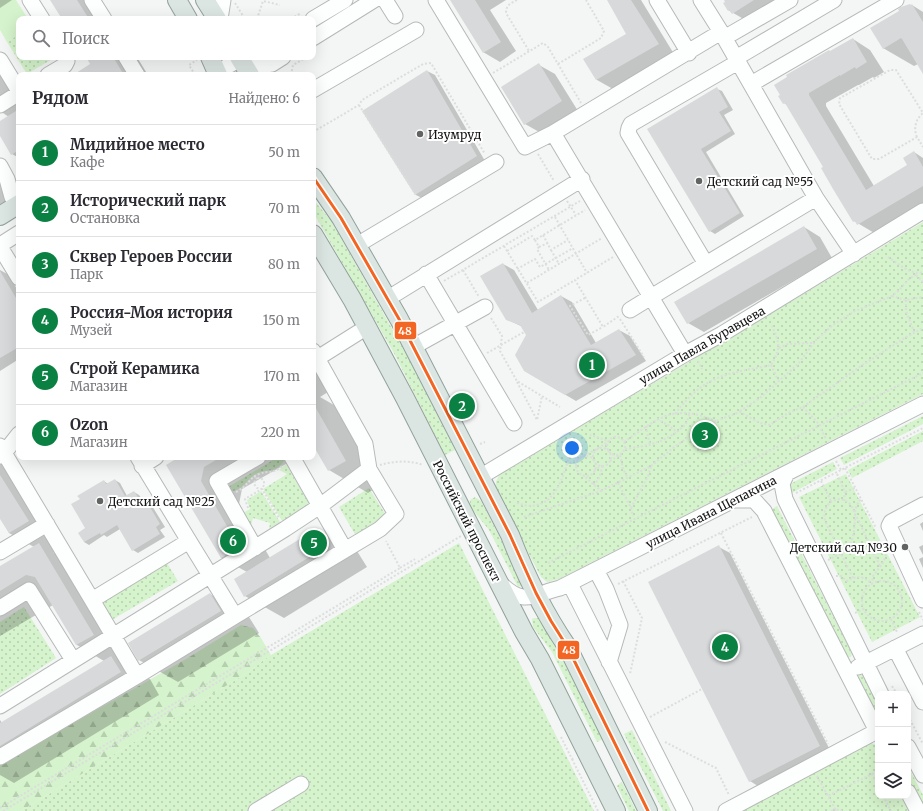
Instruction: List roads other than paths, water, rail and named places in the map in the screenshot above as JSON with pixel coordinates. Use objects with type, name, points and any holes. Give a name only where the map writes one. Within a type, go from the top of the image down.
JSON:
[{"type":"main road","points":[[177,0],[186,16]]},
{"type":"main road","points":[[205,0],[214,16]]},
{"type":"main road","points":[[316,181],[357,245],[413,347],[510,535],[518,557],[538,596],[554,627],[568,648],[648,811]]},
{"type":"main road","points":[[0,216],[16,206]]},
{"type":"main road","name":"Российский проспект","points":[[316,239],[352,299],[405,398],[498,582],[540,659],[579,754],[616,811]]},
{"type":"street","points":[[30,0],[40,16]]},
{"type":"street","points":[[92,0],[102,16]]},
{"type":"street","points":[[220,16],[223,0]]},
{"type":"street","points":[[316,17],[345,0]]},
{"type":"street","points":[[316,36],[374,0]]},
{"type":"street","points":[[385,0],[395,16]]},
{"type":"street","points":[[436,0],[525,147],[553,133],[586,112],[689,53],[790,0]]},
{"type":"street","points":[[657,0],[689,53]]},
{"type":"street","points":[[701,0],[723,35],[816,198],[854,254]]},
{"type":"street","points":[[706,264],[628,133],[629,128],[631,124],[834,0]]},
{"type":"street","points":[[751,84],[896,0]]},
{"type":"street","points":[[316,88],[416,30]]},
{"type":"street","points":[[0,60],[16,87]]},
{"type":"street","points":[[53,72],[64,65],[68,60]]},
{"type":"street","points":[[128,60],[135,72]]},
{"type":"street","points":[[230,65],[272,64],[278,60]]},
{"type":"street","points":[[0,105],[16,94]]},
{"type":"street","points":[[553,133],[582,179],[651,297],[691,356]]},
{"type":"street","points":[[357,245],[490,161]]},
{"type":"street","points":[[7,175],[12,197],[16,202]]},
{"type":"street","points":[[387,298],[430,281],[582,179]]},
{"type":"street","points":[[624,313],[816,198]]},
{"type":"street","name":"улица Павла Буравцева","points":[[480,477],[691,356],[722,334],[923,211]]},
{"type":"street","points":[[16,235],[0,246],[16,273]]},
{"type":"street","points":[[430,281],[514,423]]},
{"type":"street","points":[[413,347],[485,307]]},
{"type":"street","points":[[316,356],[367,327]]},
{"type":"street","points":[[0,757],[380,529],[396,514],[369,469],[365,444],[316,360]]},
{"type":"street","name":"улица Ивана Щепакина","points":[[498,582],[508,592],[521,598],[538,596],[565,586],[923,404]]},
{"type":"street","points":[[16,437],[1,452],[47,524],[137,676]]},
{"type":"street","points":[[253,460],[217,481],[255,548]]},
{"type":"street","points":[[288,460],[320,506],[345,550]]},
{"type":"street","points":[[140,461],[235,616]]},
{"type":"street","points":[[0,706],[285,529],[320,506],[369,469]]},
{"type":"street","points":[[787,473],[782,484],[784,499],[880,691]]},
{"type":"street","points":[[735,500],[754,500],[764,511],[846,673],[875,727]]},
{"type":"street","points":[[923,505],[891,522],[889,526],[923,600]]},
{"type":"street","points":[[0,552],[47,524]]},
{"type":"street","points":[[92,600],[189,541]]},
{"type":"street","points":[[596,570],[606,589],[620,625],[609,662]]},
{"type":"street","points":[[568,648],[552,606],[553,599],[565,586],[609,662],[641,722],[685,811]]},
{"type":"street","points":[[0,608],[29,590],[72,660]]},
{"type":"street","points":[[846,673],[923,634]]},
{"type":"street","points":[[895,648],[923,702]]},
{"type":"street","points":[[730,809],[875,734]]},
{"type":"street","points":[[911,753],[923,776]]},
{"type":"street","points":[[256,811],[302,784]]},
{"type":"street","points":[[911,798],[918,811]]},
{"type":"place","name":"Изумруд","points":[[420,134]]},
{"type":"place","name":"Детский сад №55","points":[[699,181]]},
{"type":"place","name":"Мидийное место","points":[[592,365]]},
{"type":"place","name":"Исторический парк","points":[[462,406]]},
{"type":"place","name":"Сквер Героев России","points":[[705,435]]},
{"type":"place","name":"Детский сад №25","points":[[100,501]]},
{"type":"place","name":"Ozon","points":[[233,541]]},
{"type":"place","name":"Строй Керамика","points":[[314,543]]},
{"type":"place","name":"Детский сад №30","points":[[905,547]]},
{"type":"place","name":"Россия-Моя история","points":[[725,647]]}]
